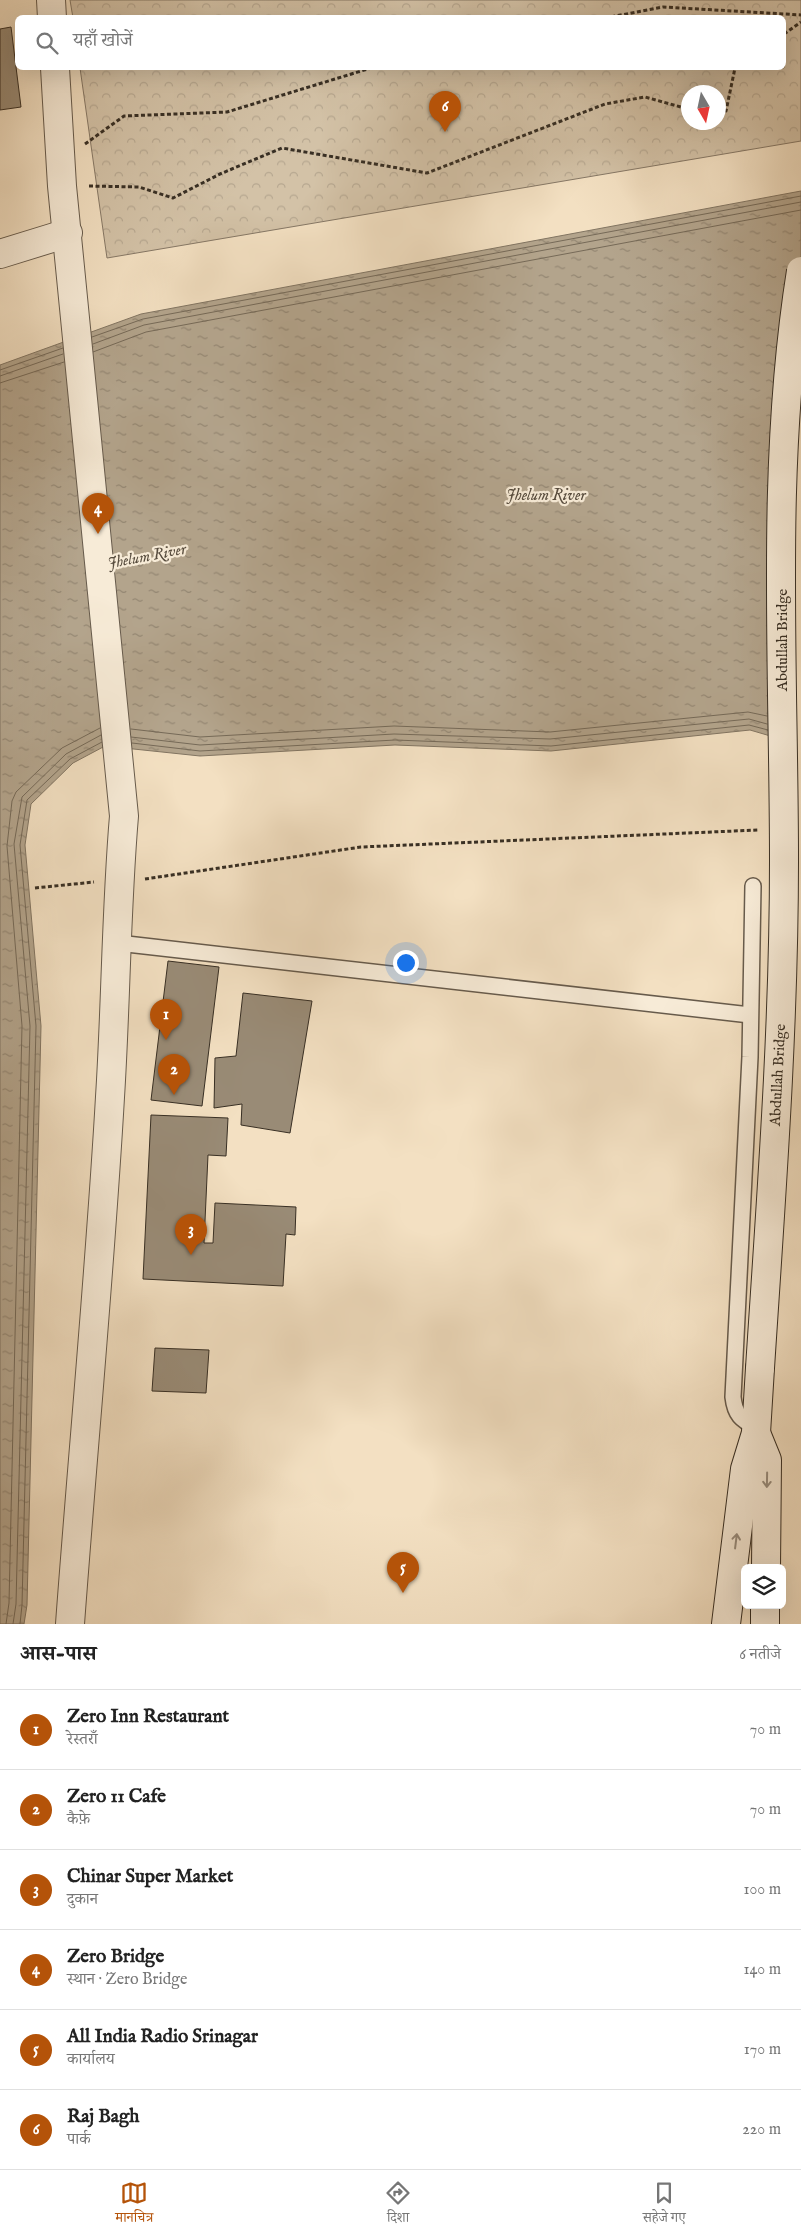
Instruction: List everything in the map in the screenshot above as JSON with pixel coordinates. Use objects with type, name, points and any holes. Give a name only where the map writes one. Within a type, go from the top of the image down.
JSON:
[{"type":"street","points":[[51,0],[52,15]]},
{"type":"street","points":[[55,70],[62,186],[124,816],[118,882],[118,943],[110,1098],[70,1624]]},
{"type":"street","points":[[0,254],[69,243]]},
{"type":"street","name":"Abdullah Bridge","points":[[757,1430],[784,973],[783,472],[791,342],[801,272]]},
{"type":"street","points":[[757,1430],[767,1460],[766,1564]]},
{"type":"street","points":[[726,1624],[745,1469],[757,1430]]},
{"type":"street","points":[[765,1609],[765,1624]]},
{"type":"lane","points":[[753,886],[750,1015],[733,1397],[734,1409],[740,1419],[757,1430]]},
{"type":"lane","points":[[118,943],[750,1015]]},
{"type":"path","points":[[621,15],[664,7],[801,15]]},
{"type":"path","points":[[786,33],[801,22]]},
{"type":"path","points":[[82,146],[124,116],[227,112],[364,70]]},
{"type":"path","points":[[726,110],[735,70]]},
{"type":"path","points":[[62,186],[139,187],[173,198],[220,174],[282,148],[427,174],[605,104],[645,97],[681,107]]},
{"type":"path","points":[[35,888],[94,882],[118,882],[361,847],[742,829],[762,830]]},
{"type":"green space","points":[[70,0],[801,0],[801,141],[107,258],[80,70],[786,70],[786,15],[72,15]]},
{"type":"water","name":"Jhelum River","points":[[801,191],[801,745],[750,730],[551,751],[395,745],[200,756],[105,746],[73,763],[31,804],[25,845],[41,1026],[27,1605],[24,1624],[0,1624],[0,365],[141,314]]},
{"type":"pier","points":[[801,328],[801,747],[775,740]]},
{"type":"building","points":[[11,27],[21,107],[0,110],[0,29]]},
{"type":"building","points":[[168,961],[219,967],[202,1106],[151,1100]]},
{"type":"building","points":[[243,993],[312,1001],[290,1133],[241,1125],[242,1104],[214,1108],[215,1058],[236,1056]]},
{"type":"building","points":[[151,1115],[228,1118],[226,1156],[208,1155],[204,1243],[213,1243],[215,1203],[296,1207],[295,1235],[286,1234],[283,1286],[143,1279]]},
{"type":"building","points":[[155,1348],[209,1350],[206,1393],[152,1391]]},
{"type":"place","name":"Raj Bagh","points":[[445,132]]},
{"type":"place","name":"Zero Bridge","points":[[98,534]]},
{"type":"place","name":"Zero Inn Restaurant","points":[[166,1040]]},
{"type":"place","name":"Zero 11 Cafe","points":[[174,1095]]},
{"type":"place","name":"Chinar Super Market","points":[[191,1255]]},
{"type":"place","name":"All India Radio Srinagar","points":[[403,1593]]}]
